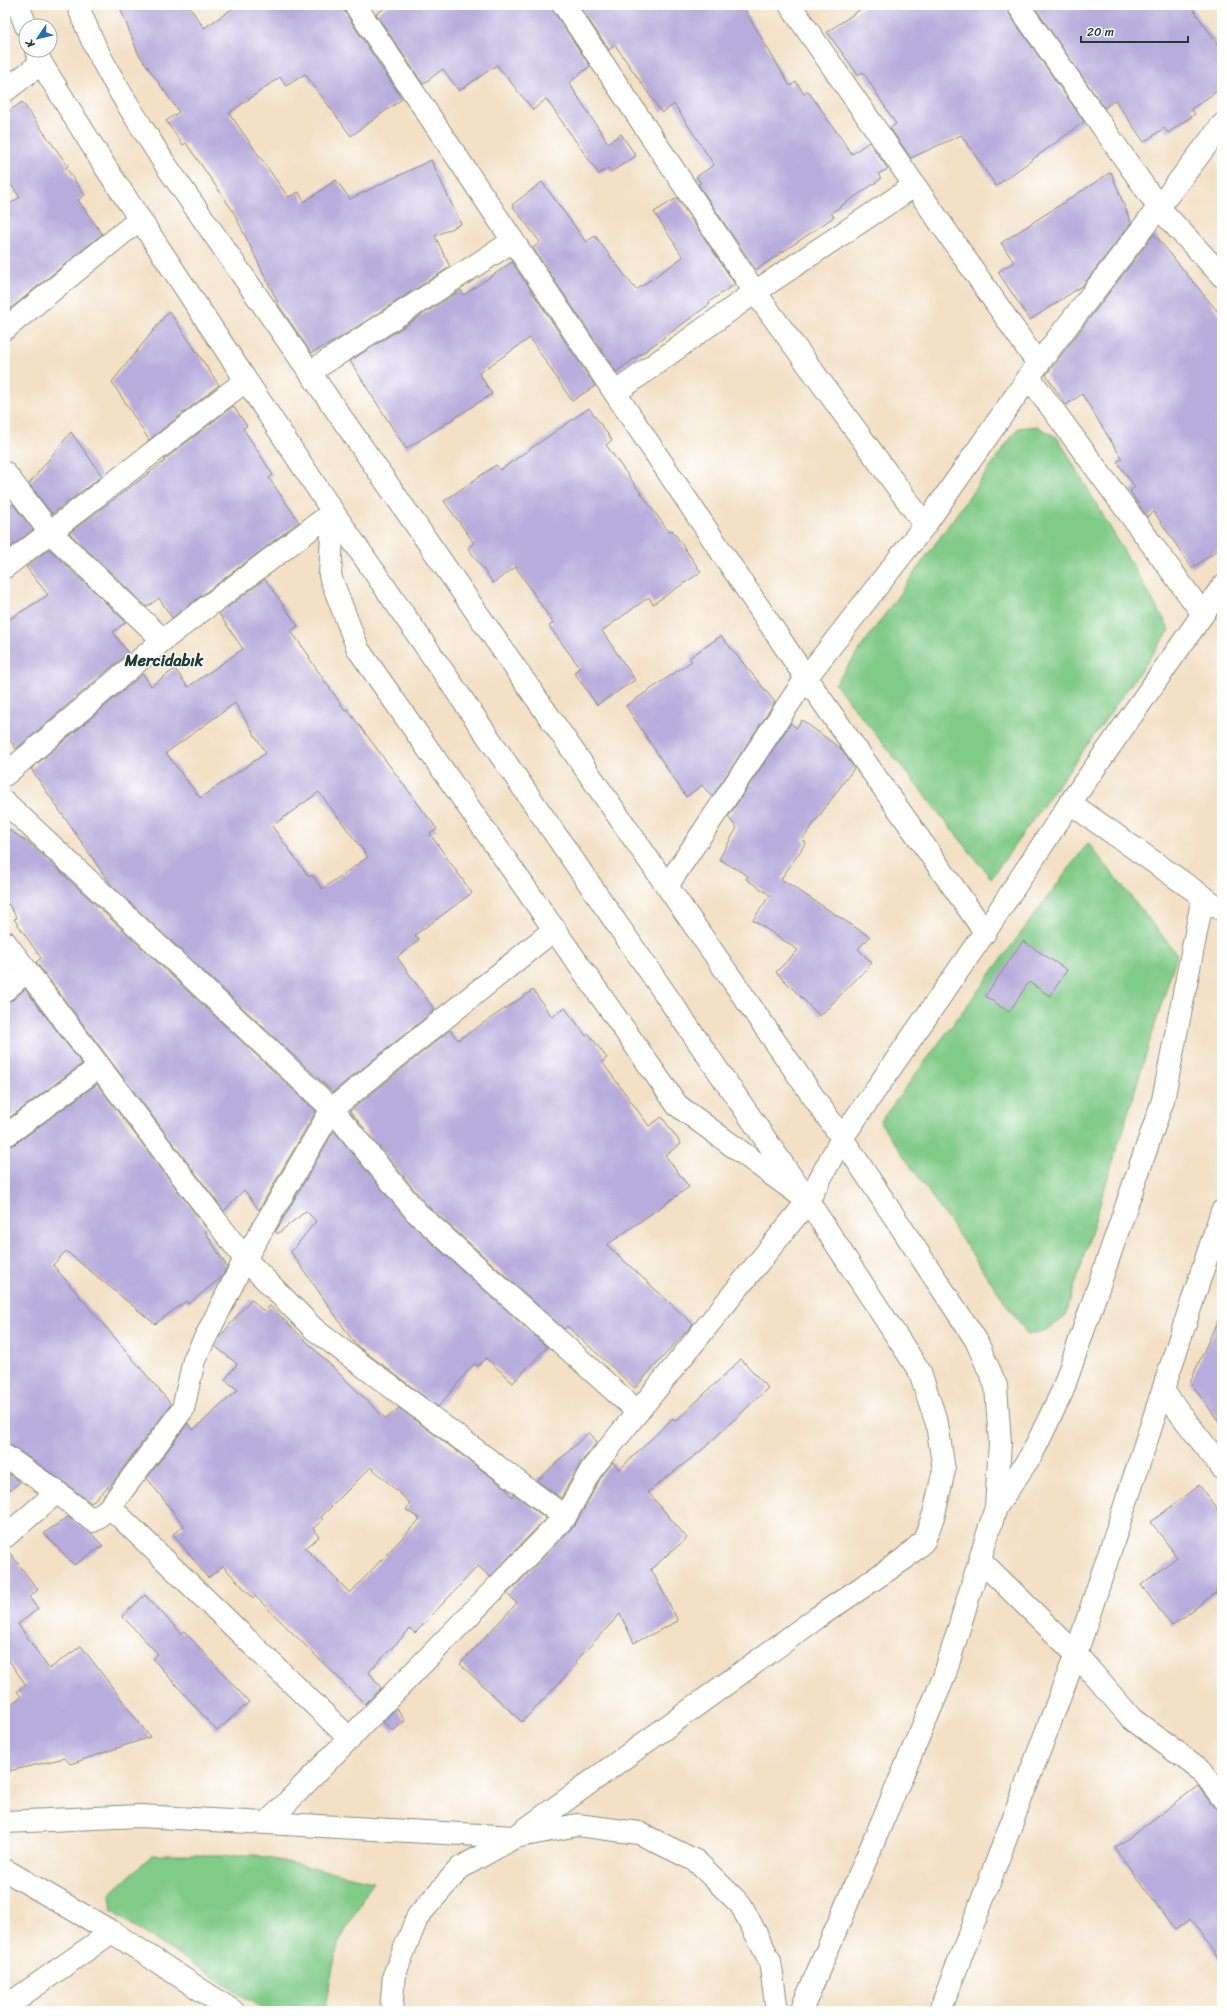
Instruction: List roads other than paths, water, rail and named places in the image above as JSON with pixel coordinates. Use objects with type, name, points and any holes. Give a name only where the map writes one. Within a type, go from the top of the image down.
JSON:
[{"type":"street","points":[[78,5],[86,29],[117,88],[163,161],[842,1138],[976,1340],[996,1386],[1000,1443],[996,1507],[944,1677],[801,2011]]},
{"type":"street","points":[[355,5],[806,678],[985,932]]},
{"type":"street","points":[[564,5],[755,292],[925,524]]},
{"type":"street","points":[[790,5],[914,186],[1033,370],[1203,614]]},
{"type":"street","points":[[1018,5],[1159,208],[1222,276]]},
{"type":"street","points":[[5,91],[37,58]]},
{"type":"street","points":[[39,58],[106,168],[245,381],[333,512],[808,1201],[920,1372],[937,1424],[944,1470],[934,1514],[924,1541],[904,1559],[818,1617],[515,1837],[460,1868],[418,1916],[394,1974],[391,2011]]},
{"type":"street","points":[[667,886],[806,678],[925,524],[1033,370],[1222,125]]},
{"type":"street","points":[[615,393],[755,292],[914,186]]},
{"type":"street","points":[[5,329],[140,219]]},
{"type":"street","points":[[310,372],[513,241]]},
{"type":"street","points":[[5,567],[245,381]]},
{"type":"street","points":[[5,473],[50,532],[163,640]]},
{"type":"street","points":[[5,775],[163,640],[333,512]]},
{"type":"street","points":[[333,512],[330,576],[358,649],[677,1104],[808,1201]]},
{"type":"street","points":[[268,1822],[565,1517],[591,1470],[808,1201],[842,1138],[985,932],[1070,803],[1222,587]]},
{"type":"street","points":[[5,802],[332,1109],[416,1212],[638,1412]]},
{"type":"street","points":[[1070,803],[1222,910]]},
{"type":"street","points":[[996,1507],[1032,1454],[1062,1392],[1160,1108],[1203,897]]},
{"type":"street","points":[[5,1456],[57,1492],[93,1521],[110,1507],[183,1408],[194,1360],[245,1259],[332,1109],[555,928]]},
{"type":"street","points":[[5,942],[245,1259],[315,1330],[565,1517]]},
{"type":"street","points":[[5,990],[27,971]]},
{"type":"street","points":[[8,1134],[99,1067]]},
{"type":"street","points":[[940,2011],[1076,1654],[1222,1211]]},
{"type":"street","points":[[1163,1391],[1222,1468]]},
{"type":"street","points":[[5,1537],[57,1492]]},
{"type":"street","points":[[110,1507],[350,1739]]},
{"type":"street","points":[[980,1560],[1076,1654],[1132,1719],[1202,1771],[1222,1797]]},
{"type":"street","points":[[5,1822],[140,1816],[515,1837],[577,1825],[639,1833],[696,1861],[741,1905],[770,1961],[777,2011]]},
{"type":"street","points":[[5,1870],[112,1932],[233,2011]]},
{"type":"street","points":[[5,2007],[112,1932]]},
{"type":"district","name":"Mercidabık","points":[[164,660]]}]
